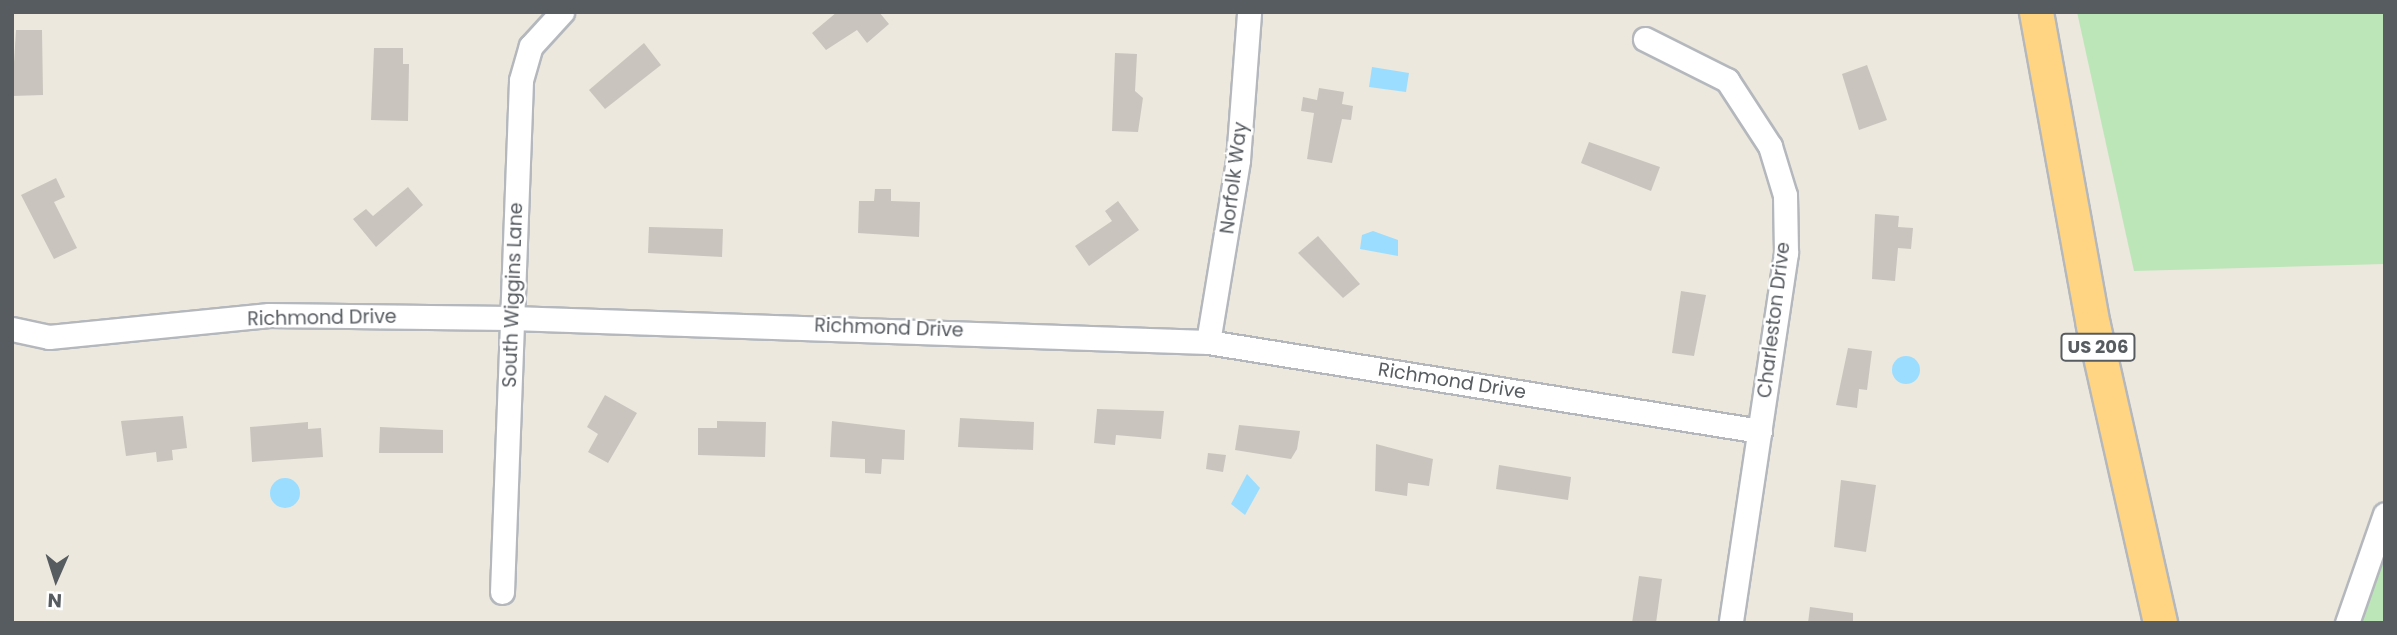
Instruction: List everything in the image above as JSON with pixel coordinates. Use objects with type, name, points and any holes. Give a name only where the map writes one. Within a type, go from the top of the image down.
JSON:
[{"type":"highway","name":"US 206","points":[[2036,12],[2093,325],[2160,623]]},
{"type":"street","name":"South Wiggins Lane","points":[[502,592],[521,80],[531,47],[562,12]]},
{"type":"street","name":"Norfolk Way","points":[[1208,342],[1238,160],[1249,12]]},
{"type":"street","name":"Charleston Drive","points":[[1645,39],[1727,80],[1770,146],[1785,195],[1786,253],[1731,623]]},
{"type":"street","name":"Richmond Drive","points":[[12,329],[49,337],[270,315],[512,318],[1208,342],[1760,431]]},
{"type":"street","points":[[2347,623],[2385,514]]},
{"type":"green space","points":[[2077,12],[2385,12],[2385,264],[2134,271]]},
{"type":"green space","points":[[2385,548],[2385,623],[2358,623]]},
{"type":"water","points":[[1372,67],[1409,73],[1406,92],[1369,87]]},
{"type":"water","points":[[1373,231],[1398,240],[1398,256],[1360,249],[1362,235]]},
{"type":"water","points":[[1906,356],[1916,360],[1920,370],[1916,380],[1906,384],[1896,380],[1892,370],[1896,360]]},
{"type":"water","points":[[1247,474],[1260,488],[1245,515],[1231,504]]},
{"type":"water","points":[[285,478],[291,479],[299,487],[299,499],[291,507],[285,508],[279,507],[271,499],[270,493],[271,487],[279,479]]},
{"type":"building","points":[[837,12],[879,12],[889,24],[867,43],[857,30],[826,50],[812,33]]},
{"type":"building","points":[[16,30],[42,30],[43,95],[12,96]]},
{"type":"building","points":[[644,43],[661,65],[605,109],[589,90]]},
{"type":"building","points":[[374,48],[403,48],[403,64],[409,64],[408,121],[371,120]]},
{"type":"building","points":[[1115,53],[1137,54],[1135,91],[1143,98],[1138,132],[1112,131]]},
{"type":"building","points":[[1867,65],[1887,120],[1859,130],[1842,74]]},
{"type":"building","points":[[1319,88],[1344,92],[1342,104],[1353,106],[1351,120],[1342,119],[1332,163],[1307,159],[1314,113],[1301,111],[1303,97],[1317,100]]},
{"type":"building","points":[[1589,142],[1660,167],[1651,191],[1581,163]]},
{"type":"building","points":[[56,178],[65,197],[54,202],[77,248],[54,259],[21,195]]},
{"type":"building","points":[[408,187],[423,205],[376,247],[353,219],[366,209],[373,216]]},
{"type":"building","points":[[875,189],[891,189],[891,201],[920,202],[919,237],[858,233],[859,201],[874,201]]},
{"type":"building","points":[[1118,201],[1139,230],[1089,266],[1075,246],[1112,221],[1105,211]]},
{"type":"building","points":[[1875,214],[1899,216],[1898,227],[1913,228],[1911,249],[1898,248],[1895,281],[1872,279]]},
{"type":"building","points":[[649,227],[723,229],[722,257],[648,253]]},
{"type":"building","points":[[1318,236],[1360,284],[1343,298],[1298,253]]},
{"type":"building","points":[[1681,291],[1706,295],[1694,356],[1672,353]]},
{"type":"building","points":[[1848,348],[1872,351],[1867,390],[1859,389],[1857,408],[1836,405]]},
{"type":"building","points":[[605,395],[637,413],[608,463],[588,452],[598,434],[587,427]]},
{"type":"building","points":[[1097,409],[1164,411],[1161,439],[1116,435],[1115,445],[1094,443]]},
{"type":"building","points":[[183,416],[187,448],[172,450],[173,460],[157,462],[156,452],[126,456],[121,421]]},
{"type":"building","points":[[960,418],[1034,422],[1033,450],[958,447]]},
{"type":"building","points":[[717,421],[766,422],[765,457],[698,455],[698,428],[717,428]]},
{"type":"building","points":[[832,421],[905,430],[904,460],[882,459],[881,474],[865,473],[865,459],[830,457]]},
{"type":"building","points":[[308,422],[308,429],[321,428],[323,457],[252,462],[250,427]]},
{"type":"building","points":[[1239,425],[1300,431],[1297,449],[1291,459],[1235,450]]},
{"type":"building","points":[[380,427],[443,430],[443,453],[379,453]]},
{"type":"building","points":[[1376,444],[1433,459],[1429,486],[1408,483],[1407,496],[1375,491]]},
{"type":"building","points":[[1208,453],[1226,455],[1223,472],[1206,469]]},
{"type":"building","points":[[1499,465],[1571,477],[1568,500],[1496,489]]},
{"type":"building","points":[[1841,480],[1876,485],[1866,552],[1834,547]]},
{"type":"building","points":[[1639,576],[1662,579],[1656,623],[1632,623]]},
{"type":"building","points":[[1810,607],[1853,613],[1853,623],[1808,623]]}]
